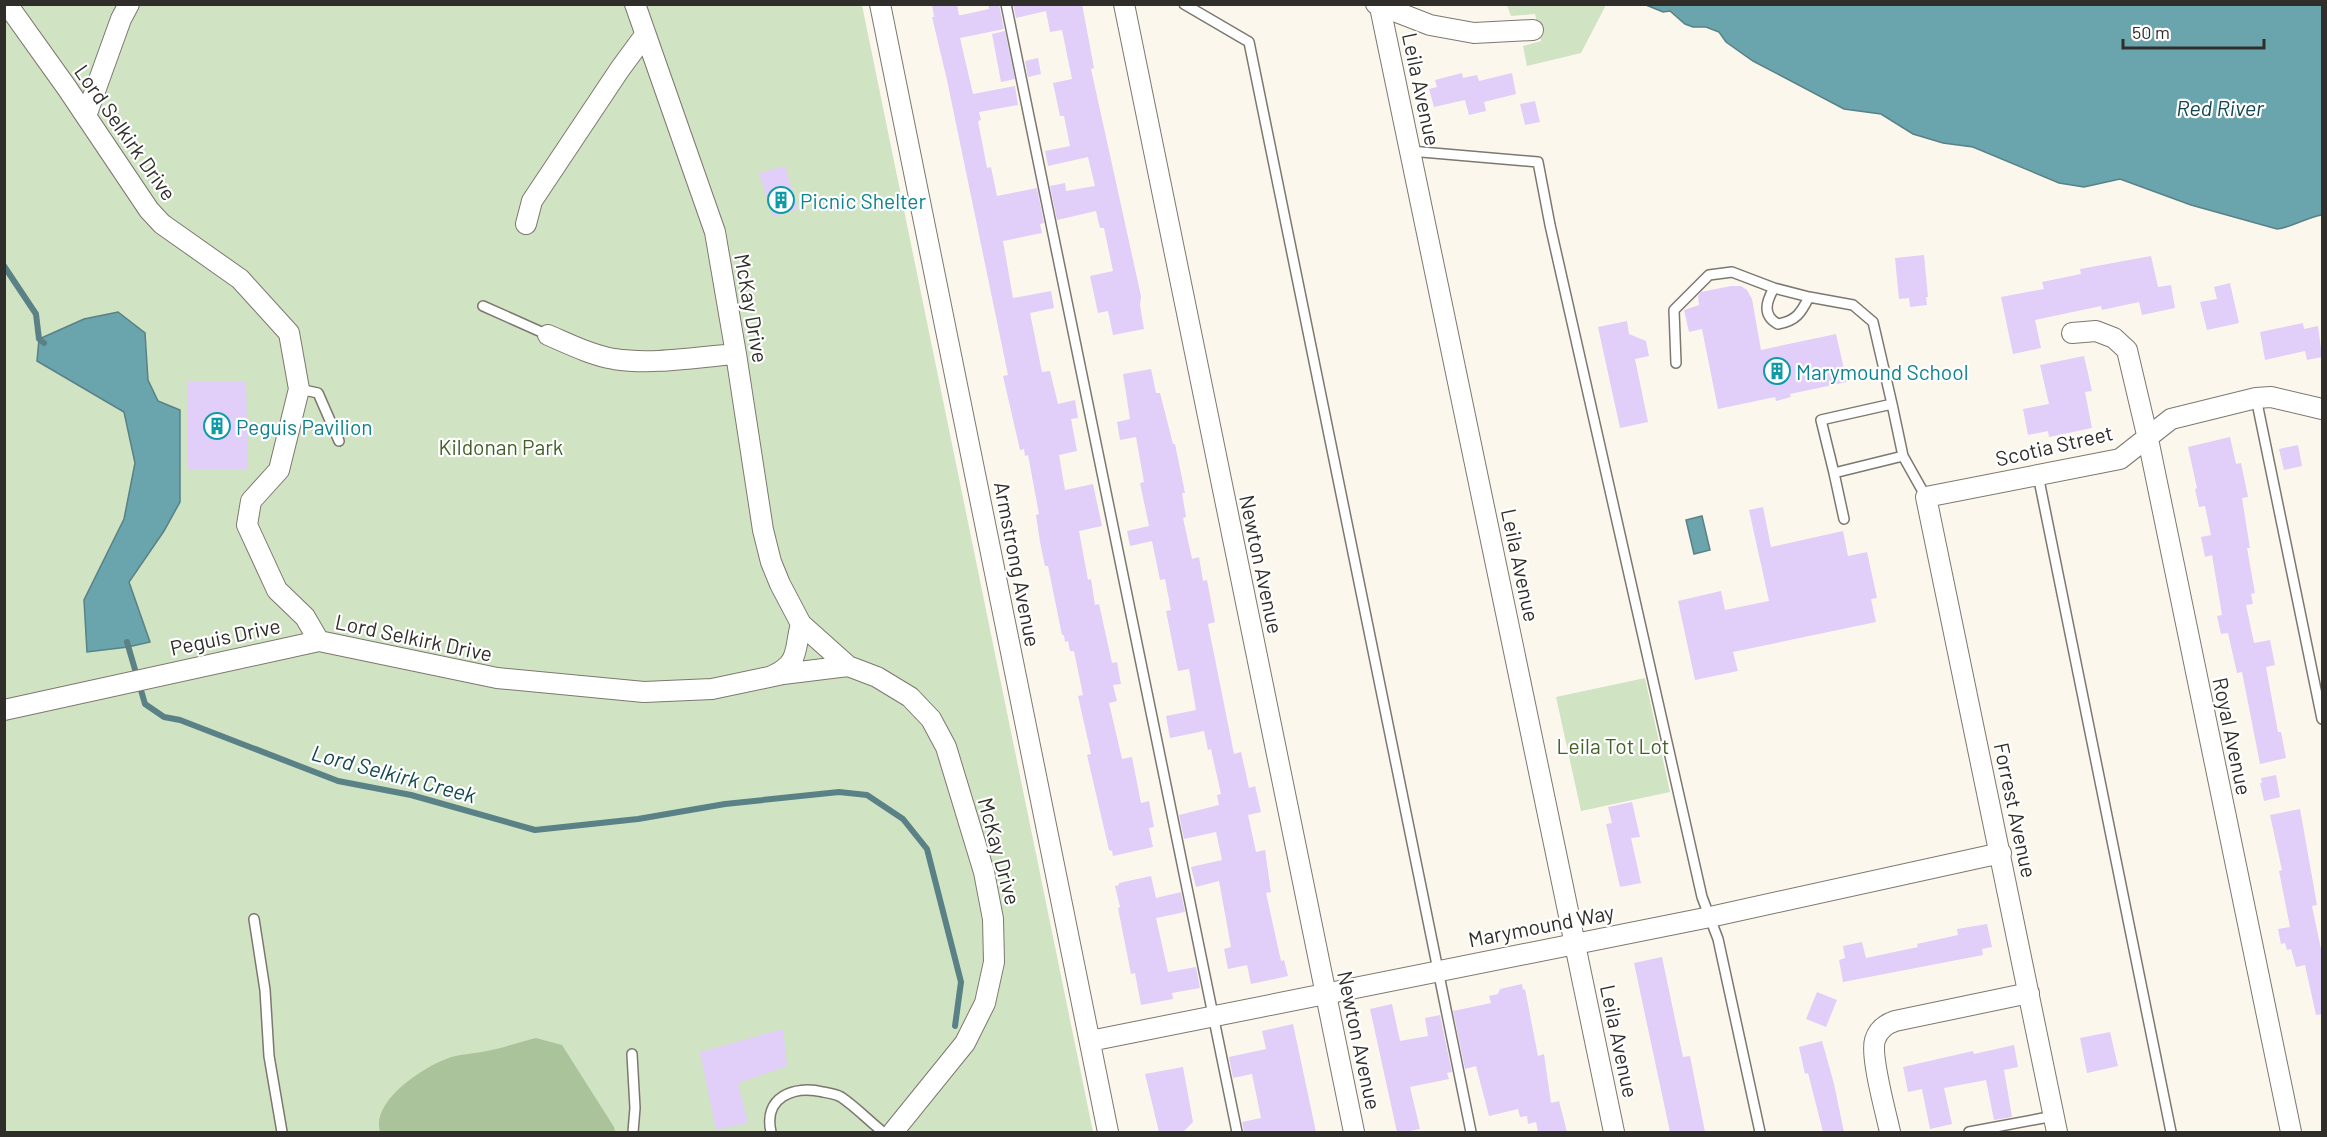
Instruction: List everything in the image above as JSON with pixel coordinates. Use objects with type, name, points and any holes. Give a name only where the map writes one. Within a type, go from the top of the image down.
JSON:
[{"type":"street","name":"Lord Selkirk Drive","points":[[7,4],[86,116],[148,210],[162,224],[240,279],[289,333],[299,389],[279,470],[251,501],[247,525],[277,590],[305,617],[319,641],[497,678],[644,693],[712,689],[772,676],[848,666]]},
{"type":"street","points":[[86,116],[121,19],[129,4]]},
{"type":"street","name":"McKay Drive","points":[[635,4],[715,232],[763,530],[771,562],[801,624],[848,666],[877,677],[910,697],[931,719],[946,747],[984,872],[993,920],[994,962],[985,1003],[965,1043],[893,1132]]},
{"type":"street","name":"Armstrong Avenue","points":[[880,4],[1108,1132]]},
{"type":"street","name":"Newton Avenue","points":[[1124,4],[1354,1132]]},
{"type":"street","points":[[1378,6],[1430,25],[1474,33],[1533,30]]},
{"type":"street","name":"Leila Avenue","points":[[1378,6],[1614,1132]]},
{"type":"street","points":[[526,224],[532,201],[645,35]]},
{"type":"street","name":"Royal Avenue","points":[[2072,333],[2096,331],[2114,338],[2127,350],[2148,439],[2291,1132]]},
{"type":"street","points":[[548,335],[594,354],[632,361],[736,354]]},
{"type":"street","name":"Scotia Street","points":[[1926,497],[2120,459],[2171,419],[2256,398],[2271,397],[2322,409]]},
{"type":"street","name":"Forrest Avenue","points":[[1926,497],[2056,1124]]},
{"type":"street","points":[[772,676],[784,670],[796,655],[801,624]]},
{"type":"street","name":"Peguis Drive","points":[[4,710],[319,641]]},
{"type":"street","name":"Marymound Way","points":[[1090,1041],[1710,916],[2001,853]]},
{"type":"street","points":[[1890,1132],[1874,1050],[1876,1036],[1884,1026],[1895,1021],[2029,993]]},
{"type":"lane","points":[[1006,4],[1237,1132]]},
{"type":"lane","points":[[1185,4],[1249,42],[1471,1132]]},
{"type":"lane","points":[[1410,151],[1538,162],[1703,903],[1718,939],[1760,1132]]},
{"type":"lane","points":[[1676,363],[1674,310],[1709,275],[1732,272],[1774,288],[1853,305],[1873,322],[1903,456],[1926,497]]},
{"type":"lane","points":[[1774,288],[1767,300],[1766,309],[1771,320],[1778,324],[1791,322],[1801,314],[1809,297]]},
{"type":"lane","points":[[483,306],[548,335]]},
{"type":"lane","points":[[299,389],[318,393],[339,441]]},
{"type":"lane","points":[[2256,398],[2322,719]]},
{"type":"lane","points":[[1844,519],[1821,420],[1892,404]]},
{"type":"lane","points":[[1834,473],[1903,456]]},
{"type":"lane","points":[[2038,475],[2172,1132]]},
{"type":"lane","points":[[254,919],[265,990],[268,1056],[282,1132]]},
{"type":"lane","points":[[632,1054],[635,1108],[633,1132]]},
{"type":"lane","points":[[771,1132],[769,1126],[772,1108],[780,1098],[789,1091],[811,1089],[839,1096],[884,1132]]},
{"type":"lane","points":[[1969,1132],[2056,1124]]},
{"type":"green space","name":"Kildonan Park","points":[[4,5],[862,5],[1093,1132],[5,1132]]},
{"type":"green space","points":[[1507,5],[1606,5],[1581,53],[1527,66],[1523,46],[1541,41],[1535,14],[1511,16]]},
{"type":"green space","name":"Leila Tot Lot","points":[[1645,678],[1670,792],[1581,811],[1556,697]]},
{"type":"green space","points":[[536,1038],[562,1045],[615,1132],[380,1132],[379,1121],[390,1098],[423,1070],[451,1057],[493,1050]]},
{"type":"water","name":"Red River","points":[[1646,5],[2322,5],[2322,215],[2277,229],[2191,205],[2120,179],[2084,187],[2059,183],[1973,147],[1943,143],[1913,134],[1881,114],[1844,109],[1753,61],[1726,42],[1719,32],[1706,27],[1693,27],[1685,24],[1670,11],[1663,12]]},
{"type":"water","points":[[118,312],[145,333],[148,380],[158,401],[180,410],[180,502],[164,531],[129,582],[150,642],[87,652],[84,600],[124,519],[135,463],[124,412],[37,361],[39,339],[84,319]]},
{"type":"water","points":[[1702,516],[1710,550],[1694,554],[1686,520]]},
{"type":"building","points":[[932,4],[957,4],[959,15],[962,15],[989,9],[988,4],[999,4],[1004,29],[960,38],[973,94],[1015,86],[1018,105],[979,112],[981,120],[978,121],[987,168],[991,167],[997,196],[1037,188],[1044,223],[1040,224],[1042,233],[1003,241],[1013,298],[1051,291],[1054,308],[1030,313],[1042,372],[1050,371],[1058,404],[1075,400],[1078,418],[1071,419],[1077,451],[1059,455],[1065,490],[1093,484],[1102,526],[1079,531],[1095,605],[1099,604],[1112,663],[1117,662],[1121,684],[1113,685],[1117,701],[1109,703],[1122,759],[1132,757],[1141,803],[1149,801],[1154,827],[1149,828],[1153,847],[1113,856],[1112,851],[1109,850],[1087,755],[1091,754],[1078,696],[1083,695],[1074,651],[1070,651],[1068,641],[1065,642],[1064,635],[1062,635],[1048,566],[1045,566],[1040,542],[1036,515],[1039,514],[1028,455],[1025,456],[1024,449],[1020,450],[1003,376],[1008,375],[932,17],[934,17]]},
{"type":"building","points":[[1013,4],[1082,4],[1094,68],[1091,69],[1141,296],[1140,305],[1144,329],[1113,335],[1108,311],[1098,313],[1090,276],[1113,271],[1104,228],[1100,228],[1096,211],[1057,220],[1050,186],[1065,183],[1066,191],[1095,186],[1088,157],[1048,166],[1045,151],[1070,146],[1064,116],[1060,116],[1053,83],[1072,79],[1062,30],[1050,32],[1046,11],[1016,18]]},
{"type":"building","points":[[1005,31],[1015,79],[1001,82],[992,34]]},
{"type":"building","points":[[1038,58],[1041,74],[1028,77],[1025,61]]},
{"type":"building","points":[[1462,73],[1463,78],[1477,75],[1479,81],[1512,73],[1516,94],[1484,102],[1486,111],[1469,115],[1465,100],[1434,107],[1429,89],[1437,87],[1435,80]]},
{"type":"building","points":[[1535,101],[1540,122],[1525,125],[1520,104]]},
{"type":"building","name":"Picnic Shelter","points":[[785,166],[798,209],[773,217],[759,173]]},
{"type":"building","points":[[1924,255],[1927,305],[1910,307],[1909,298],[1899,299],[1895,258]]},
{"type":"building","points":[[2151,256],[2158,287],[2171,285],[2175,308],[2142,315],[2139,302],[2102,310],[2101,306],[2035,320],[2041,348],[2013,354],[2001,297],[2044,289],[2042,282],[2081,274],[2080,269]]},
{"type":"building","points":[[2230,283],[2239,323],[2207,330],[2200,302],[2217,299],[2214,287]]},
{"type":"building","name":"Marymound School","points":[[1741,286],[1747,290],[1752,299],[1761,350],[1836,334],[1847,382],[1790,394],[1791,397],[1776,401],[1775,397],[1718,409],[1702,329],[1689,332],[1684,310],[1699,305],[1698,296],[1701,292]]},
{"type":"building","points":[[1627,321],[1629,334],[1646,341],[1649,356],[1635,359],[1648,422],[1620,428],[1598,327]]},
{"type":"building","points":[[2303,323],[2304,329],[2318,326],[2322,357],[2307,360],[2305,351],[2265,360],[2260,332]]},
{"type":"building","points":[[2084,356],[2092,391],[2085,392],[2092,428],[2049,437],[2048,431],[2028,435],[2023,409],[2049,404],[2040,365]]},
{"type":"building","points":[[1151,369],[1156,393],[1160,393],[1173,444],[1175,444],[1185,493],[1182,493],[1186,517],[1183,518],[1192,559],[1199,557],[1203,581],[1207,580],[1215,622],[1208,624],[1234,754],[1241,752],[1249,788],[1255,786],[1261,812],[1248,815],[1256,852],[1265,850],[1271,892],[1266,893],[1281,961],[1284,960],[1288,976],[1251,984],[1247,965],[1228,969],[1224,949],[1231,947],[1219,881],[1196,887],[1191,867],[1222,860],[1216,832],[1184,839],[1179,815],[1219,805],[1217,795],[1221,794],[1211,749],[1208,750],[1204,731],[1170,738],[1166,716],[1196,710],[1189,669],[1178,671],[1166,611],[1171,610],[1165,579],[1160,580],[1152,541],[1130,546],[1127,531],[1149,526],[1140,483],[1144,482],[1136,437],[1120,440],[1117,422],[1130,419],[1123,374]]},
{"type":"building","name":"Peguis Pavilion","points":[[187,382],[246,382],[248,469],[188,469]]},
{"type":"building","points":[[2230,437],[2236,464],[2241,463],[2248,497],[2242,498],[2250,548],[2247,548],[2255,593],[2251,594],[2253,604],[2246,605],[2254,643],[2270,640],[2275,665],[2266,667],[2278,732],[2281,732],[2286,758],[2260,764],[2242,672],[2237,673],[2228,633],[2221,634],[2217,616],[2222,615],[2212,555],[2205,557],[2201,537],[2211,535],[2205,506],[2199,507],[2188,447]]},
{"type":"building","points":[[2298,445],[2302,466],[2284,470],[2279,449]]},
{"type":"building","points":[[1763,507],[1771,547],[1843,531],[1848,556],[1867,552],[1877,598],[1871,599],[1876,622],[1733,652],[1738,671],[1695,680],[1678,601],[1721,591],[1725,610],[1769,601],[1749,510]]},
{"type":"building","points":[[2276,775],[2280,797],[2264,801],[2261,778]]},
{"type":"building","points":[[1632,802],[1640,837],[1631,838],[1641,883],[1620,887],[1606,824],[1612,823],[1608,807]]},
{"type":"building","points":[[2300,809],[2317,905],[2312,906],[2322,954],[2322,1014],[2316,1015],[2305,965],[2296,967],[2291,949],[2287,950],[2285,943],[2281,944],[2278,929],[2290,927],[2279,871],[2282,870],[2270,815]]},
{"type":"building","points":[[1151,876],[1156,898],[1181,892],[1185,912],[1156,918],[1168,972],[1196,967],[1200,988],[1172,993],[1173,999],[1141,1005],[1135,973],[1131,974],[1115,886],[1119,883]]},
{"type":"building","points":[[1987,924],[1992,947],[1982,949],[1983,955],[1843,982],[1839,960],[1845,958],[1843,946],[1862,942],[1866,958],[1918,947],[1917,944],[1958,935],[1957,929]]},
{"type":"building","points":[[1662,957],[1683,1057],[1690,1056],[1705,1132],[1670,1132],[1634,963]]},
{"type":"building","points":[[1522,984],[1523,990],[1525,989],[1538,1056],[1544,1054],[1551,1103],[1559,1101],[1567,1132],[1538,1132],[1536,1122],[1528,1124],[1527,1116],[1520,1117],[1518,1109],[1489,1116],[1476,1066],[1465,1069],[1453,1011],[1491,1003],[1489,996],[1498,994],[1500,989]]},
{"type":"building","points":[[1817,992],[1837,1000],[1826,1027],[1806,1019]]},
{"type":"building","points":[[1392,1004],[1400,1041],[1428,1036],[1425,1018],[1440,1015],[1452,1072],[1447,1073],[1449,1079],[1410,1087],[1420,1129],[1405,1132],[1397,1132],[1370,1009]]},
{"type":"building","points":[[1293,1024],[1316,1132],[1244,1132],[1242,1122],[1261,1118],[1252,1074],[1233,1078],[1229,1057],[1266,1049],[1262,1031]]},
{"type":"building","points":[[783,1029],[787,1066],[738,1083],[748,1123],[716,1130],[700,1052]]},
{"type":"building","points":[[2110,1032],[2118,1066],[2087,1073],[2080,1038]]},
{"type":"building","points":[[1822,1041],[1844,1132],[1823,1132],[1808,1073],[1805,1074],[1799,1047]]},
{"type":"building","points":[[2014,1045],[2018,1067],[2004,1070],[2012,1117],[1994,1120],[1986,1080],[1944,1088],[1952,1124],[1930,1129],[1922,1089],[1908,1092],[1903,1067],[1973,1051],[1974,1054]]},
{"type":"building","points":[[1183,1067],[1193,1122],[1183,1132],[1159,1132],[1145,1074]]},
{"type":"waterway","name":"Lord Selkirk Creek","points":[[4,266],[36,314],[39,339],[44,343]]},
{"type":"waterway","name":"Lord Selkirk Creek","points":[[127,642],[145,704],[164,717],[180,720],[338,781],[411,795],[535,830],[638,819],[725,804],[839,792],[867,795],[903,819],[927,849],[961,982],[955,1026]]},
{"type":"place","name":"Picnic Shelter","points":[[781,200]]},
{"type":"place","name":"Marymound School","points":[[1777,371]]},
{"type":"place","name":"Peguis Pavilion","points":[[217,426]]}]
